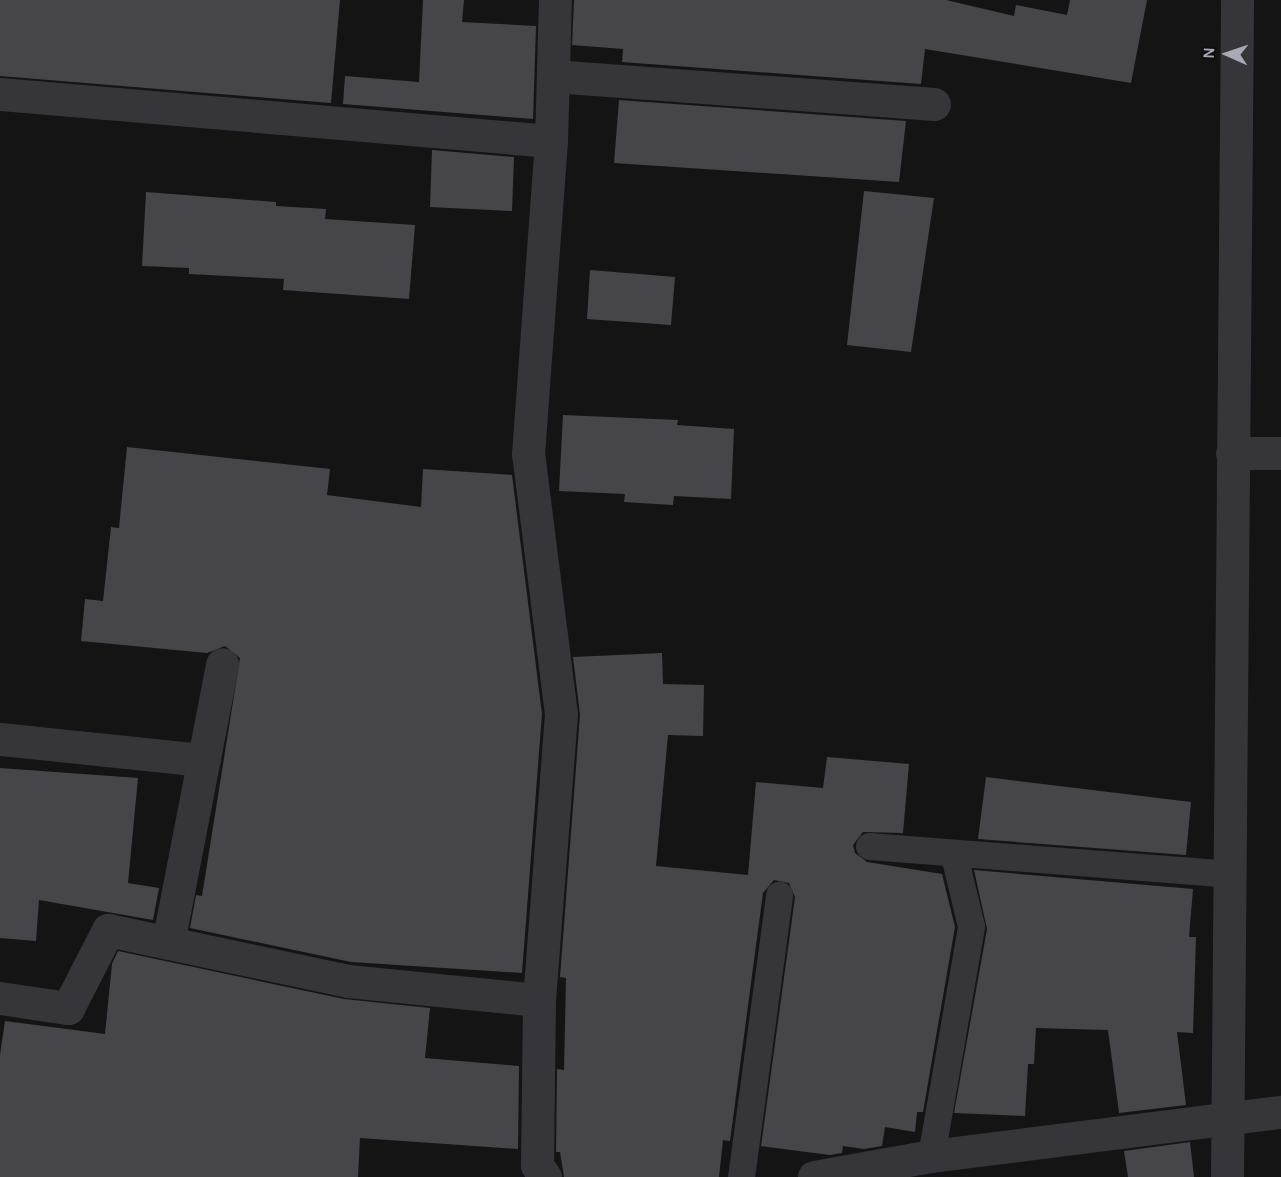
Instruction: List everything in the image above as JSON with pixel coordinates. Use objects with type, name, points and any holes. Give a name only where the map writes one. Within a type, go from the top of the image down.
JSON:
[{"type":"street","points":[[545,1177],[537,1165],[538,1000],[561,714],[528,454],[551,141],[555,0]]},
{"type":"street","points":[[1227,1177],[1237,0]]},
{"type":"street","points":[[553,76],[934,104]]},
{"type":"street","points":[[0,94],[551,141]]},
{"type":"street","points":[[1232,453],[1281,453]]},
{"type":"street","points":[[168,943],[222,664]]},
{"type":"street","points":[[0,739],[204,760]]},
{"type":"street","points":[[0,998],[68,1008],[108,930],[348,981],[538,1000]]},
{"type":"street","points":[[814,1177],[931,1156],[1281,1112]]},
{"type":"lane","points":[[869,846],[954,855],[1229,874]]},
{"type":"lane","points":[[931,1156],[971,926],[954,855]]},
{"type":"lane","points":[[741,1177],[779,895]]},
{"type":"building","points":[[0,0],[340,0],[331,103],[0,76]]},
{"type":"building","points":[[423,0],[464,0],[462,22],[536,26],[533,119],[343,104],[345,76],[419,82]]},
{"type":"building","points":[[574,0],[946,0],[1014,16],[1016,5],[1067,15],[1070,0],[1147,0],[1131,83],[925,49],[921,84],[622,62],[623,49],[572,45]]},
{"type":"building","points":[[619,100],[906,121],[899,182],[614,163]]},
{"type":"building","points":[[432,150],[514,157],[512,211],[430,207]]},
{"type":"building","points":[[864,191],[934,198],[911,352],[847,345]]},
{"type":"building","points":[[146,192],[276,202],[276,206],[326,209],[325,219],[415,225],[409,299],[283,290],[284,279],[189,274],[189,268],[142,266]]},
{"type":"building","points":[[590,270],[675,277],[671,325],[587,319]]},
{"type":"building","points":[[563,415],[678,420],[677,425],[734,429],[731,499],[674,496],[673,505],[624,502],[625,494],[559,491]]},
{"type":"building","points":[[127,447],[330,469],[327,495],[421,507],[423,469],[512,475],[542,714],[522,973],[351,962],[190,928],[196,895],[202,896],[240,658],[225,646],[207,653],[81,641],[85,599],[103,601],[111,527],[119,528]]},
{"type":"building","points":[[662,653],[663,684],[704,685],[703,736],[668,735],[656,866],[748,875],[756,782],[823,788],[827,757],[909,764],[903,833],[863,832],[853,845],[855,853],[867,862],[942,874],[955,927],[923,1112],[917,1112],[915,1132],[885,1127],[882,1146],[864,1149],[843,1146],[842,1153],[830,1155],[761,1146],[795,897],[789,883],[774,880],[763,893],[730,1141],[723,1140],[719,1177],[564,1177],[560,1152],[556,1152],[557,1069],[564,1070],[566,978],[560,977],[580,715],[573,657]]},
{"type":"building","points":[[0,768],[138,778],[128,883],[159,888],[153,920],[39,900],[36,941],[0,938]]},
{"type":"building","points":[[986,777],[1191,802],[1186,855],[978,839]]},
{"type":"building","points":[[974,870],[1193,889],[1189,937],[1196,937],[1193,1033],[1177,1032],[1186,1105],[1119,1113],[1108,1030],[1036,1028],[1034,1064],[1028,1064],[1025,1116],[954,1113],[987,929]]},
{"type":"building","points":[[118,951],[344,999],[430,1008],[425,1058],[519,1066],[518,1149],[360,1138],[358,1177],[0,1177],[0,1055],[5,1021],[105,1034],[112,964]]},
{"type":"building","points":[[1190,1142],[1194,1177],[1128,1177],[1124,1151]]}]
